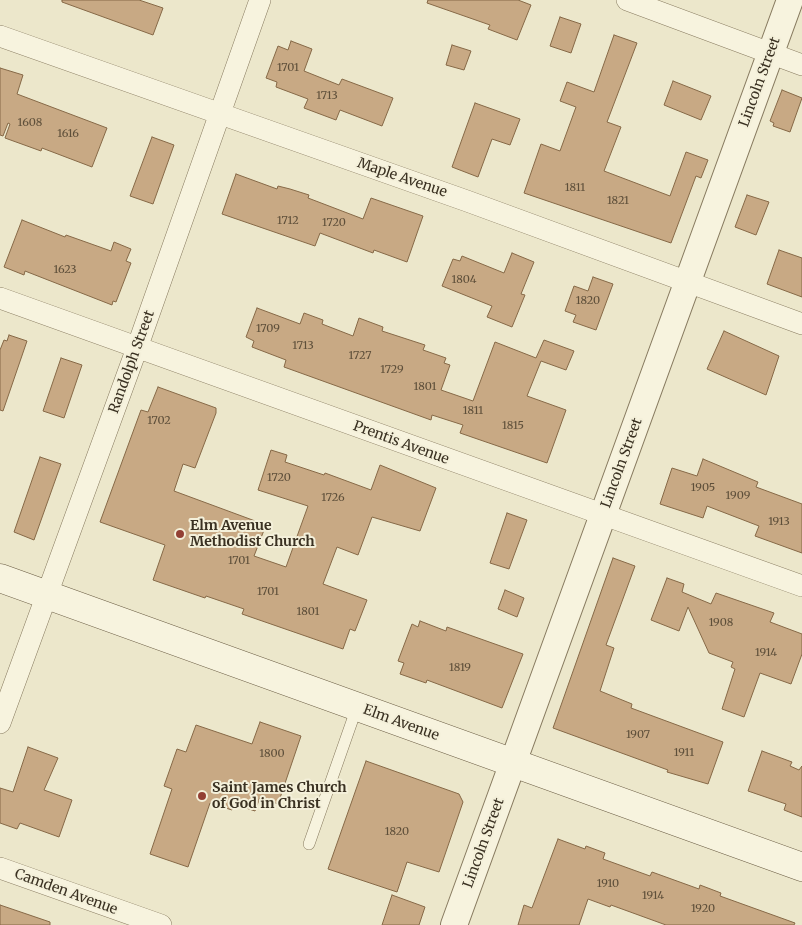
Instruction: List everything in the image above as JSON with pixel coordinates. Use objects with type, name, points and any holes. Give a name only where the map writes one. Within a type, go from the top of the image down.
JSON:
[{"type":"main road","name":"Elm Avenue","points":[[0,578],[802,868]]},
{"type":"street","name":"Randolph Street","points":[[0,723],[137,348],[260,0]]},
{"type":"street","points":[[627,0],[802,65]]},
{"type":"street","name":"Lincoln Street","points":[[454,925],[790,0]]},
{"type":"street","name":"Maple Avenue","points":[[0,36],[467,201],[802,324]]},
{"type":"street","name":"Prentis Avenue","points":[[0,298],[802,586]]},
{"type":"street","name":"Camden Avenue","points":[[0,868],[161,925]]},
{"type":"lane","points":[[309,844],[357,707]]},
{"type":"building","points":[[62,0],[139,0],[163,8],[153,35],[62,2]]},
{"type":"building","points":[[428,0],[518,0],[531,5],[517,40],[488,29],[490,25],[427,3]]},
{"type":"building","points":[[560,17],[581,24],[571,53],[550,46]]},
{"type":"building","points":[[614,35],[637,43],[607,122],[621,127],[604,171],[670,196],[686,152],[708,160],[701,178],[696,176],[671,243],[524,193],[541,144],[560,151],[576,107],[560,101],[567,82],[594,92]]},
{"type":"building","points":[[291,41],[312,49],[304,71],[339,85],[342,79],[393,98],[382,126],[340,110],[336,120],[304,108],[308,99],[276,87],[277,82],[266,78],[278,46],[288,50]]},
{"type":"building","points":[[452,45],[471,51],[464,70],[446,65]]},
{"type":"building","points":[[0,68],[23,75],[17,94],[107,128],[92,167],[42,148],[41,151],[5,138],[10,124],[8,123],[3,136],[0,135]]},
{"type":"building","points":[[673,81],[711,96],[701,120],[664,105]]},
{"type":"building","points":[[782,90],[802,98],[790,132],[773,126],[774,123],[770,121]]},
{"type":"building","points":[[475,103],[520,119],[510,145],[492,139],[478,177],[452,167]]},
{"type":"building","points":[[152,137],[174,145],[153,204],[130,196]]},
{"type":"building","points":[[236,174],[277,189],[278,186],[309,195],[308,198],[363,219],[371,198],[423,216],[407,262],[374,250],[373,253],[320,233],[315,246],[222,214]]},
{"type":"building","points":[[747,195],[769,202],[756,235],[735,227]]},
{"type":"building","points":[[22,220],[65,237],[66,235],[111,251],[114,242],[131,249],[126,261],[131,263],[116,302],[113,301],[112,305],[25,271],[24,275],[4,267]]},
{"type":"building","points":[[779,250],[802,258],[802,297],[767,284]]},
{"type":"building","points":[[512,253],[534,262],[521,294],[525,295],[512,327],[487,317],[492,306],[442,286],[453,259],[460,261],[462,256],[504,273]]},
{"type":"building","points":[[593,277],[613,284],[596,330],[573,322],[576,315],[565,311],[574,286],[588,291]]},
{"type":"building","points":[[257,308],[300,324],[304,313],[323,320],[322,324],[353,336],[359,318],[383,327],[382,331],[425,345],[423,350],[446,358],[444,363],[450,365],[441,390],[473,401],[495,342],[536,358],[544,340],[574,351],[566,370],[541,361],[527,396],[566,410],[547,463],[460,433],[463,425],[432,415],[431,420],[284,367],[286,360],[252,347],[254,341],[246,337]]},
{"type":"building","points":[[724,331],[779,356],[766,395],[707,369]]},
{"type":"building","points":[[9,335],[27,341],[3,411],[0,410],[0,350],[4,340],[7,341]]},
{"type":"building","points":[[61,358],[82,365],[64,418],[43,411]]},
{"type":"building","points":[[158,387],[216,408],[216,413],[195,468],[183,464],[174,491],[266,525],[254,556],[286,567],[308,506],[258,490],[271,450],[287,455],[285,462],[324,475],[325,473],[371,490],[380,465],[436,488],[420,531],[372,517],[358,555],[337,547],[323,584],[367,600],[355,631],[350,629],[343,649],[242,614],[244,609],[153,580],[165,545],[100,522],[141,410],[148,412]]},
{"type":"building","points":[[40,457],[61,464],[34,540],[14,532]]},
{"type":"building","points":[[703,459],[758,482],[756,487],[802,504],[802,553],[755,536],[759,526],[707,506],[703,518],[660,504],[672,468],[697,476]]},
{"type":"building","points":[[507,513],[527,520],[509,569],[490,563]]},
{"type":"building","points":[[613,558],[635,566],[606,645],[614,648],[600,691],[632,704],[631,708],[723,742],[708,784],[667,772],[668,770],[553,728]]},
{"type":"building","points":[[667,578],[684,584],[682,592],[711,604],[716,593],[774,613],[770,622],[802,634],[802,654],[791,684],[760,673],[744,717],[722,709],[735,669],[731,667],[733,662],[709,653],[688,607],[679,631],[651,620]]},
{"type":"building","points":[[505,590],[524,598],[517,617],[498,609]]},
{"type":"building","points":[[420,621],[446,631],[447,627],[523,654],[502,708],[427,680],[426,683],[400,674],[404,663],[398,661],[412,624],[418,627]]},
{"type":"building","name":"Saint James Church of God in Christ","points":[[260,722],[301,736],[278,804],[260,797],[255,811],[234,804],[232,810],[210,803],[188,867],[150,854],[172,789],[164,786],[177,749],[186,752],[196,725],[252,744]]},
{"type":"building","points":[[28,747],[58,758],[44,790],[72,800],[59,837],[20,823],[17,829],[0,823],[0,788],[13,792]]},
{"type":"building","points":[[762,751],[792,762],[790,766],[799,770],[802,766],[802,817],[784,810],[786,804],[748,791]]},
{"type":"building","points":[[366,761],[459,794],[463,802],[439,872],[407,862],[397,892],[328,869]]},
{"type":"building","points":[[558,839],[585,849],[586,846],[605,853],[603,859],[650,876],[652,872],[699,889],[700,885],[721,893],[720,896],[795,923],[794,925],[666,925],[611,905],[610,907],[588,899],[579,925],[518,925],[524,905],[532,908]]},
{"type":"building","points":[[392,895],[425,907],[419,925],[382,925]]},
{"type":"building","points":[[0,905],[50,922],[50,925],[0,925]]},
{"type":"place","name":"Elm Avenue Methodist Church","points":[[180,534]]},
{"type":"place","name":"Saint James Church of God in Christ","points":[[202,796]]}]
